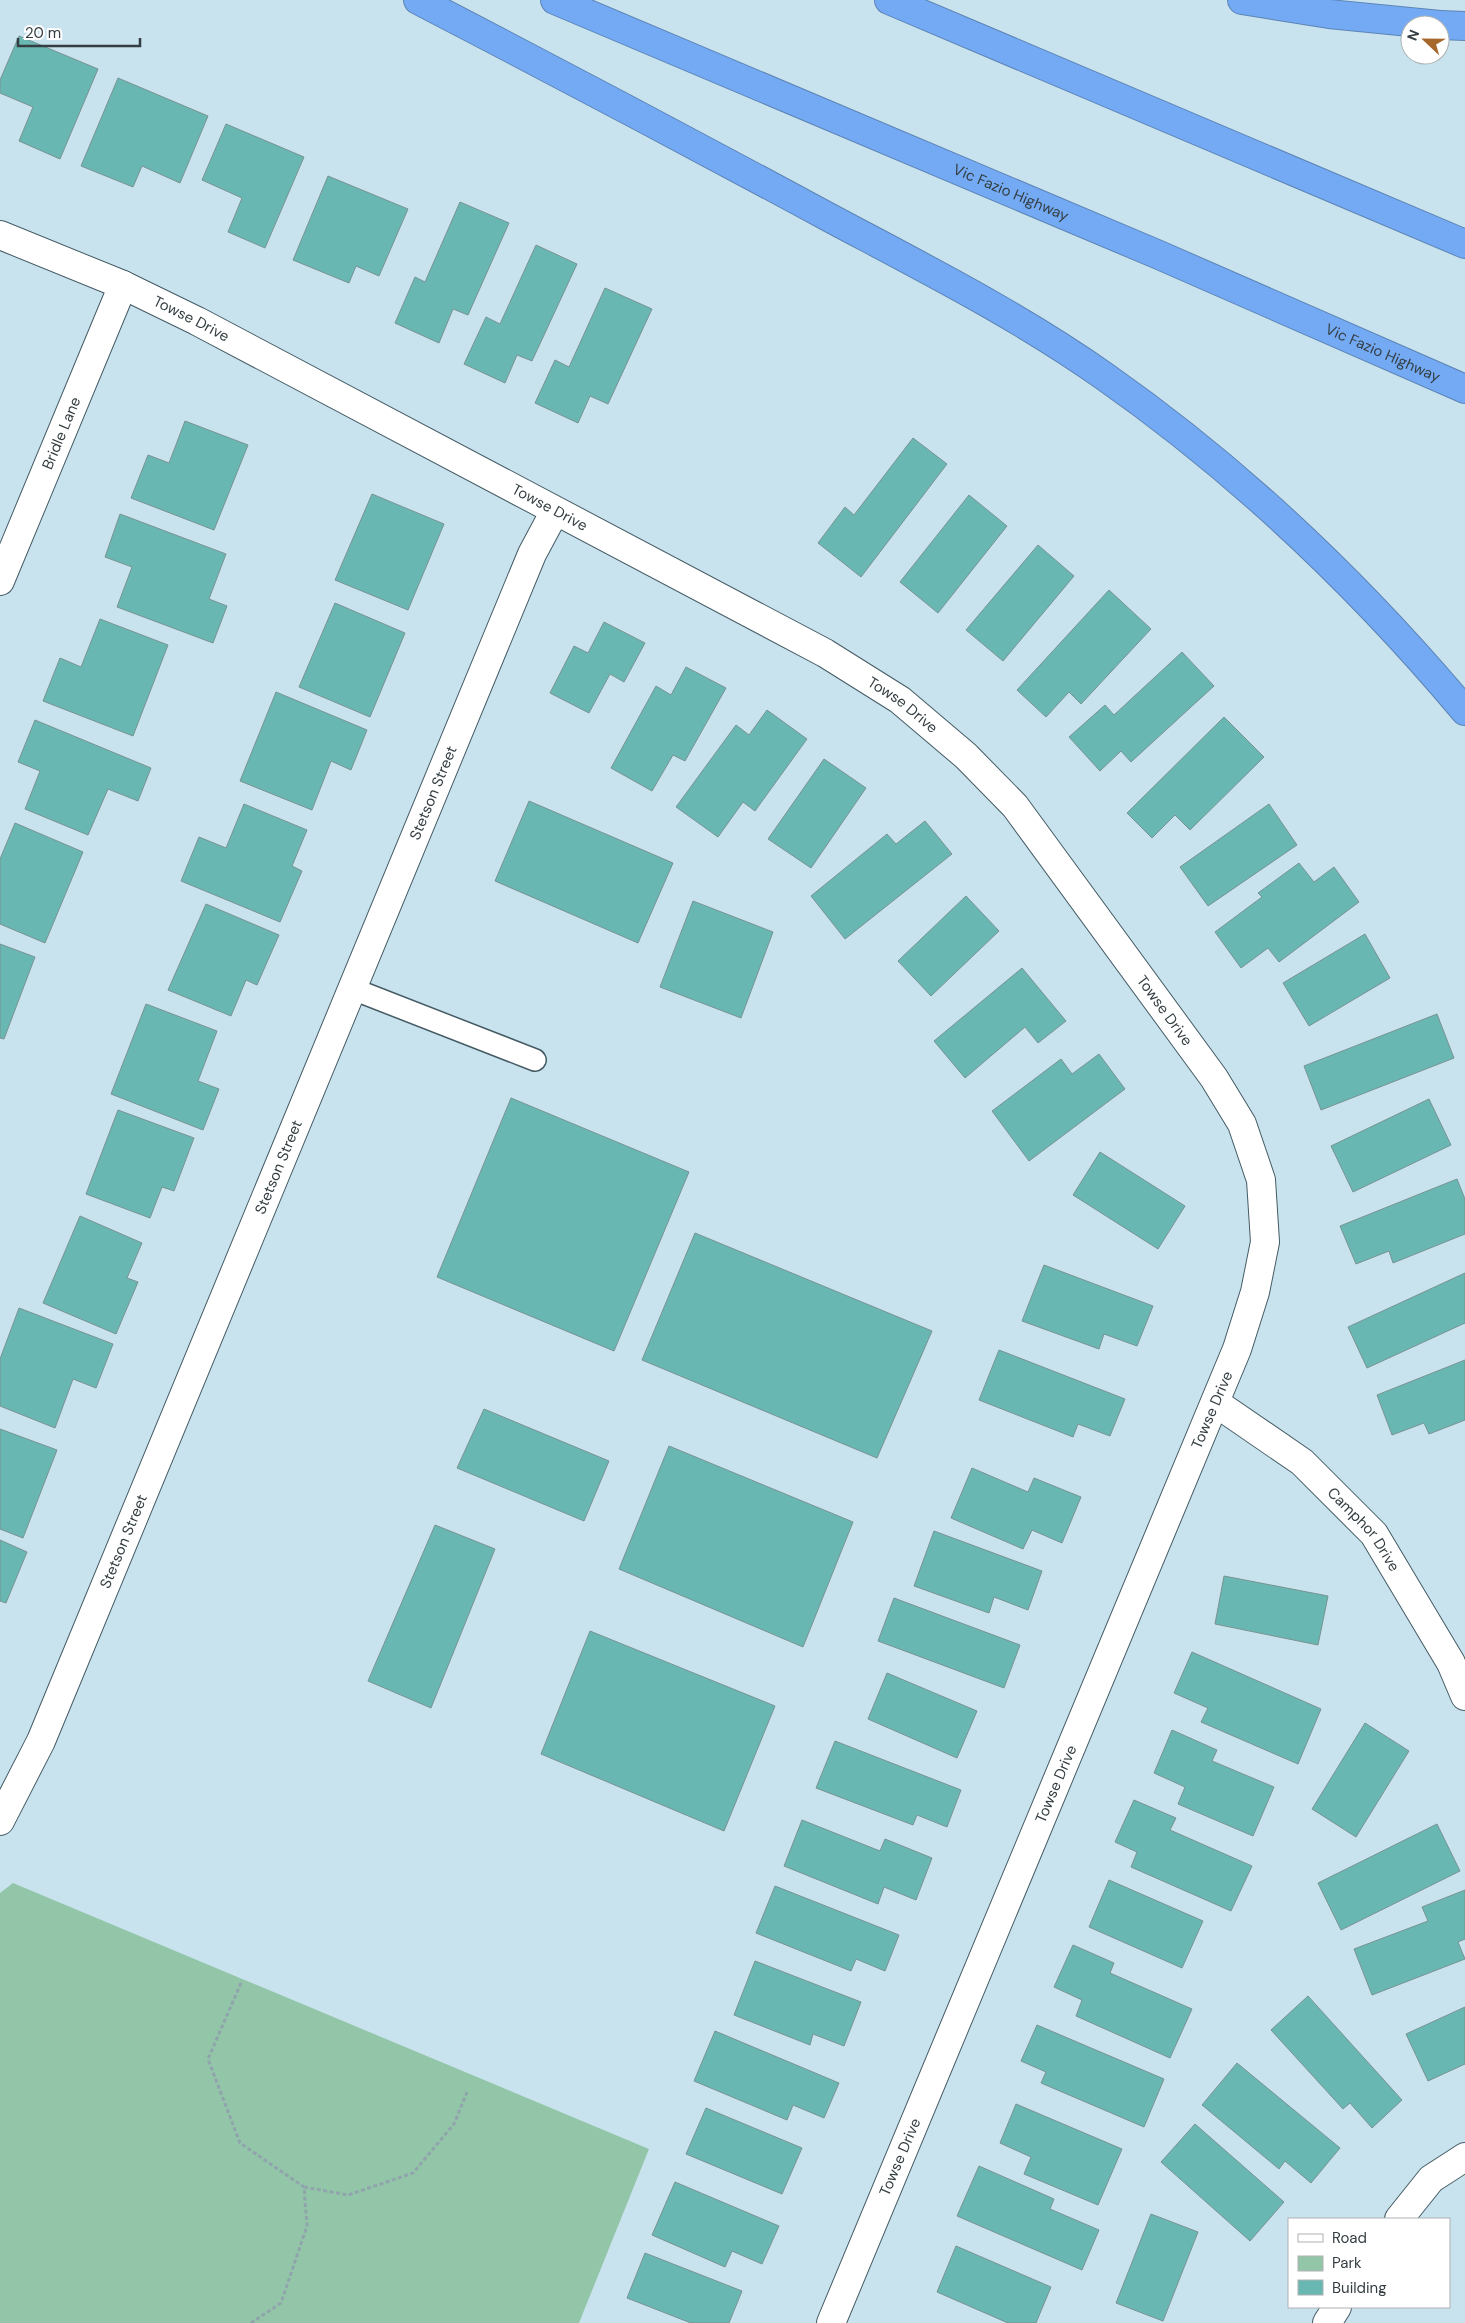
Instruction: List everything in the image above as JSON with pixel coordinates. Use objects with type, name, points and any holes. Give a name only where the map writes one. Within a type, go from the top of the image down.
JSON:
[{"type":"highway","points":[[418,0],[650,121],[927,270],[1031,328],[1104,376],[1186,438],[1262,502],[1410,645],[1465,711]]},
{"type":"highway","name":"Vic Fazio Highway","points":[[555,0],[1150,251],[1465,389]]},
{"type":"highway","points":[[889,0],[1465,244]]},
{"type":"highway","points":[[1242,0],[1329,14],[1400,21]]},
{"type":"highway","points":[[1450,25],[1465,26]]},
{"type":"street","name":"Towse Drive","points":[[0,234],[123,285],[197,321],[825,653],[900,700],[966,756],[1020,814],[1214,1078],[1242,1124],[1261,1180],[1265,1242],[1255,1292],[1238,1349],[831,2323]]},
{"type":"street","name":"Bridle Lane","points":[[0,580],[123,285]]},
{"type":"street","name":"Stetson Street","points":[[0,1821],[41,1741],[532,554],[555,511]]},
{"type":"street","name":"Camphor Drive","points":[[1216,1403],[1302,1462],[1374,1534],[1451,1663],[1465,1696]]},
{"type":"street","points":[[1400,2218],[1431,2179],[1465,2157]]},
{"type":"street","points":[[1326,2323],[1336,2308]]},
{"type":"lane","points":[[353,989],[535,1060]]},
{"type":"path","points":[[241,1983],[208,2059],[240,2143],[304,2187],[348,2195],[413,2173],[454,2124],[467,2092]]},
{"type":"path","points":[[251,2323],[281,2303],[307,2226],[304,2187]]},
{"type":"green space","points":[[13,1883],[649,2149],[579,2323],[0,2323],[0,1893]]},
{"type":"building","points":[[19,36],[98,69],[60,159],[19,141],[33,107],[0,93],[0,80]]},
{"type":"building","points":[[118,78],[208,116],[180,183],[142,166],[133,187],[81,166]]},
{"type":"building","points":[[226,124],[304,157],[265,248],[228,232],[242,198],[202,180]]},
{"type":"building","points":[[328,176],[408,209],[379,276],[356,266],[349,283],[293,260]]},
{"type":"building","points":[[460,202],[509,223],[468,315],[453,309],[439,343],[395,323],[415,277],[425,282]]},
{"type":"building","points":[[536,245],[577,264],[532,361],[517,355],[505,383],[464,364],[486,317],[500,324]]},
{"type":"building","points":[[605,288],[652,309],[608,404],[590,396],[578,423],[535,403],[555,360],[569,367]]},
{"type":"building","points":[[185,421],[248,445],[214,530],[131,498],[148,455],[169,463]]},
{"type":"building","points":[[913,438],[947,464],[861,577],[818,543],[845,507],[854,515]]},
{"type":"building","points":[[372,494],[444,524],[408,610],[335,580]]},
{"type":"building","points":[[969,495],[1007,526],[938,613],[900,582]]},
{"type":"building","points":[[120,514],[226,554],[209,599],[227,606],[213,643],[117,607],[132,567],[105,557]]},
{"type":"building","points":[[1038,545],[1074,576],[1003,661],[966,630]]},
{"type":"building","points":[[1109,590],[1151,629],[1081,704],[1069,692],[1046,717],[1017,690]]},
{"type":"building","points":[[335,603],[405,633],[370,717],[299,687]]},
{"type":"building","points":[[100,619],[168,645],[133,736],[43,701],[60,658],[81,667]]},
{"type":"building","points":[[604,622],[645,643],[624,682],[610,674],[589,713],[550,693],[574,646],[588,653]]},
{"type":"building","points":[[1182,652],[1214,686],[1131,762],[1121,751],[1100,771],[1069,737],[1105,705],[1114,715]]},
{"type":"building","points":[[686,667],[726,688],[685,761],[673,755],[652,791],[611,768],[656,686],[671,695]]},
{"type":"building","points":[[276,692],[367,730],[351,770],[331,761],[312,810],[240,781]]},
{"type":"building","points":[[767,710],[807,739],[755,811],[743,802],[718,837],[676,807],[736,725],[749,735]]},
{"type":"building","points":[[1224,717],[1264,757],[1190,830],[1175,815],[1152,838],[1127,813]]},
{"type":"building","points":[[35,720],[151,768],[138,801],[108,789],[88,835],[25,809],[40,771],[18,762]]},
{"type":"building","points":[[824,759],[866,788],[811,868],[768,839]]},
{"type":"building","points":[[529,801],[673,863],[638,943],[495,881]]},
{"type":"building","points":[[244,804],[307,830],[292,866],[302,871],[280,922],[181,881],[199,837],[226,848]]},
{"type":"building","points":[[1269,804],[1297,845],[1208,906],[1180,867]]},
{"type":"building","points":[[925,821],[952,854],[845,939],[811,896],[887,834],[896,844]]},
{"type":"building","points":[[15,823],[83,852],[45,943],[0,924],[0,859]]},
{"type":"building","points":[[1299,863],[1314,882],[1334,867],[1359,902],[1279,962],[1268,948],[1241,968],[1215,932],[1262,897],[1258,893]]},
{"type":"building","points":[[966,896],[999,931],[931,996],[898,961]]},
{"type":"building","points":[[693,901],[773,932],[741,1018],[660,987]]},
{"type":"building","points":[[206,904],[279,935],[257,985],[246,980],[231,1016],[168,990]]},
{"type":"building","points":[[1365,934],[1390,978],[1309,1026],[1283,983]]},
{"type":"building","points":[[0,944],[35,957],[4,1039],[0,1038]]},
{"type":"building","points":[[1022,968],[1066,1021],[1038,1043],[1025,1027],[965,1078],[934,1041]]},
{"type":"building","points":[[146,1004],[217,1031],[198,1081],[219,1089],[203,1130],[111,1094]]},
{"type":"building","points":[[1437,1014],[1454,1058],[1321,1110],[1304,1066]]},
{"type":"building","points":[[1099,1054],[1125,1089],[1029,1161],[992,1111],[1061,1059],[1072,1074]]},
{"type":"building","points":[[511,1098],[689,1172],[614,1351],[437,1277]]},
{"type":"building","points":[[1429,1099],[1451,1145],[1353,1192],[1331,1146]]},
{"type":"building","points":[[118,1110],[194,1138],[174,1191],[162,1187],[150,1218],[86,1194]]},
{"type":"building","points":[[1100,1152],[1185,1206],[1158,1249],[1073,1195]]},
{"type":"building","points":[[1457,1179],[1465,1199],[1465,1234],[1393,1263],[1389,1251],[1356,1264],[1340,1226]]},
{"type":"building","points":[[80,1216],[142,1243],[127,1278],[138,1282],[116,1334],[43,1303]]},
{"type":"building","points":[[695,1233],[932,1331],[877,1458],[642,1360]]},
{"type":"building","points":[[1044,1265],[1153,1306],[1137,1346],[1104,1334],[1099,1349],[1022,1321]]},
{"type":"building","points":[[1465,1273],[1465,1323],[1367,1368],[1348,1327]]},
{"type":"building","points":[[19,1308],[113,1344],[96,1388],[73,1379],[55,1428],[0,1406],[0,1359]]},
{"type":"building","points":[[999,1350],[1125,1399],[1110,1436],[1078,1424],[1073,1437],[979,1400]]},
{"type":"building","points":[[1465,1360],[1465,1420],[1429,1434],[1424,1423],[1392,1435],[1377,1395]]},
{"type":"building","points":[[484,1409],[609,1461],[584,1521],[457,1468]]},
{"type":"building","points":[[0,1429],[57,1450],[23,1538],[0,1529]]},
{"type":"building","points":[[669,1446],[853,1522],[803,1647],[619,1569]]},
{"type":"building","points":[[972,1468],[1028,1492],[1034,1478],[1081,1497],[1062,1543],[1032,1530],[1023,1549],[951,1518]]},
{"type":"building","points":[[435,1525],[495,1549],[431,1708],[368,1681]]},
{"type":"building","points":[[934,1531],[1042,1571],[1028,1610],[994,1597],[989,1613],[914,1586]]},
{"type":"building","points":[[0,1540],[27,1552],[6,1603],[0,1601]]},
{"type":"building","points":[[1224,1576],[1328,1596],[1318,1645],[1215,1624]]},
{"type":"building","points":[[894,1598],[1020,1645],[1004,1688],[878,1641]]},
{"type":"building","points":[[590,1631],[775,1706],[724,1831],[541,1754]]},
{"type":"building","points":[[1192,1652],[1321,1709],[1298,1764],[1201,1722],[1208,1708],[1174,1693]]},
{"type":"building","points":[[887,1673],[977,1711],[957,1758],[868,1719]]},
{"type":"building","points":[[1365,1723],[1409,1751],[1356,1837],[1312,1809]]},
{"type":"building","points":[[1172,1730],[1217,1750],[1212,1761],[1274,1787],[1253,1836],[1178,1804],[1185,1787],[1154,1773]]},
{"type":"building","points":[[835,1741],[961,1790],[947,1827],[917,1815],[913,1825],[816,1788]]},
{"type":"building","points":[[1134,1800],[1176,1818],[1170,1830],[1252,1866],[1231,1911],[1131,1867],[1137,1852],[1115,1842]]},
{"type":"building","points":[[802,1820],[880,1851],[885,1839],[932,1858],[916,1900],[884,1887],[878,1904],[784,1866]]},
{"type":"building","points":[[1437,1824],[1460,1871],[1341,1930],[1318,1883]]},
{"type":"building","points":[[1109,1880],[1203,1921],[1182,1968],[1089,1927]]},
{"type":"building","points":[[775,1886],[899,1935],[885,1971],[856,1959],[851,1971],[756,1933]]},
{"type":"building","points":[[1465,1890],[1465,1939],[1458,1942],[1465,1959],[1372,1995],[1354,1949],[1428,1921],[1422,1907]]},
{"type":"building","points":[[1073,1945],[1114,1963],[1110,1973],[1192,2009],[1170,2058],[1076,2016],[1082,2000],[1054,1987]]},
{"type":"building","points":[[755,1961],[861,2002],[844,2046],[813,2034],[810,2045],[734,2015]]},
{"type":"building","points":[[1308,1996],[1402,2100],[1372,2128],[1350,2103],[1343,2109],[1271,2030]]},
{"type":"building","points":[[1465,2007],[1465,2064],[1428,2081],[1406,2034]]},
{"type":"building","points":[[1037,2025],[1164,2079],[1144,2127],[1041,2083],[1046,2072],[1021,2061]]},
{"type":"building","points":[[715,2031],[839,2083],[824,2118],[793,2105],[787,2120],[694,2081]]},
{"type":"building","points":[[1237,2063],[1340,2148],[1311,2183],[1285,2161],[1279,2169],[1202,2105]]},
{"type":"building","points":[[1016,2104],[1122,2149],[1098,2205],[1024,2174],[1031,2157],[1000,2143]]},
{"type":"building","points":[[706,2108],[802,2148],[782,2194],[686,2154]]},
{"type":"building","points":[[1195,2124],[1284,2202],[1250,2241],[1161,2162]]},
{"type":"building","points":[[979,2166],[1054,2199],[1050,2209],[1099,2230],[1082,2270],[957,2216]]},
{"type":"building","points":[[675,2182],[779,2226],[762,2264],[732,2251],[725,2267],[652,2235]]},
{"type":"building","points":[[1151,2214],[1198,2232],[1163,2321],[1116,2303]]},
{"type":"building","points":[[956,2246],[1051,2287],[1036,2323],[1008,2323],[937,2292]]},
{"type":"building","points":[[645,2253],[742,2291],[729,2323],[691,2323],[627,2298]]}]
